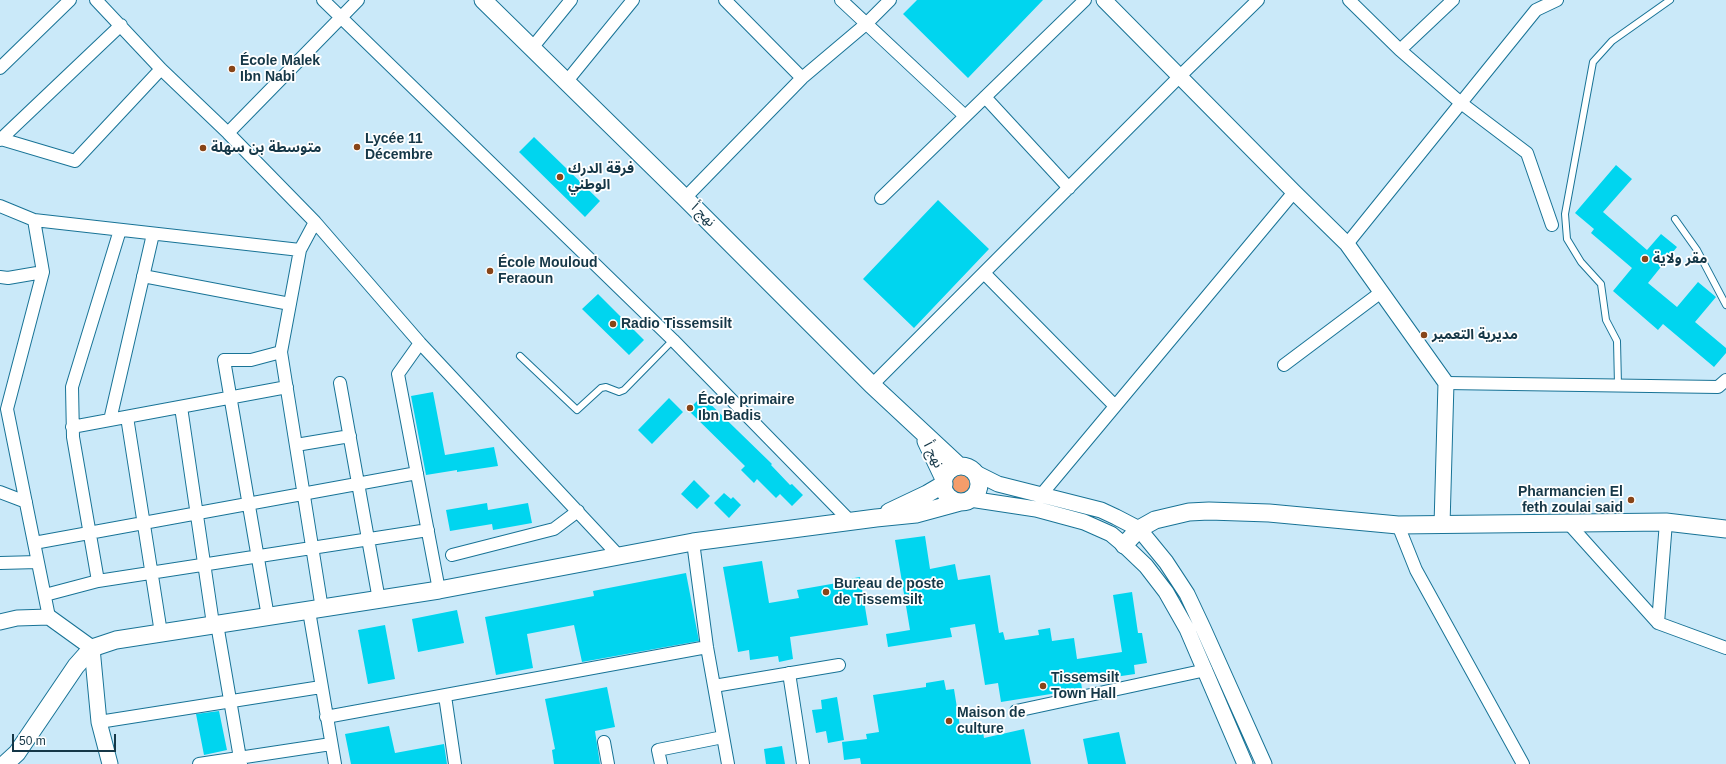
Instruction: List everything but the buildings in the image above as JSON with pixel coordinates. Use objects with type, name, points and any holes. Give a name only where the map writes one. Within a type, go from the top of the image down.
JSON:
[{"type":"main road","name":"نهج أ","points":[[483,0],[567,81],[872,385],[921,432],[966,469]]},
{"type":"main road","name":"نهج أ","points":[[921,432],[944,481]]},
{"type":"main road","points":[[927,494],[934,474],[932,453]]},
{"type":"main road","points":[[5,764],[17,753],[76,666],[92,648],[116,640],[440,590],[694,542],[850,521],[916,514],[965,501],[974,496],[979,487],[977,476],[966,469],[950,470],[944,481],[927,494],[876,518]]},
{"type":"main road","points":[[944,481],[949,497],[965,501]]},
{"type":"main road","points":[[1124,545],[1138,529],[1155,520],[1173,514],[1209,511],[1269,512],[1398,525],[1666,522],[1726,529]]},
{"type":"street","points":[[0,68],[70,0]]},
{"type":"street","points":[[96,0],[161,68],[228,133],[315,222],[420,343],[619,556]]},
{"type":"street","points":[[324,0],[673,340],[850,521]]},
{"type":"street","points":[[228,133],[358,0]]},
{"type":"street","points":[[532,48],[571,0]]},
{"type":"street","points":[[567,81],[633,0]]},
{"type":"street","points":[[725,0],[802,78]]},
{"type":"street","points":[[841,0],[965,116]]},
{"type":"street","points":[[685,198],[802,78],[866,24],[890,0]]},
{"type":"street","points":[[881,198],[1085,0]]},
{"type":"street","points":[[1104,0],[1347,244],[1380,293],[1446,383],[1442,525]]},
{"type":"street","points":[[872,385],[1179,77],[1258,0]]},
{"type":"street","points":[[1349,0],[1400,50],[1461,103],[1527,153],[1552,225]]},
{"type":"street","points":[[1400,50],[1453,0]]},
{"type":"street","points":[[1347,244],[1536,10],[1557,0]]},
{"type":"street","points":[[121,25],[1,139],[75,161],[161,68]]},
{"type":"street","points":[[985,97],[1069,188]]},
{"type":"street","points":[[1041,495],[1294,192]]},
{"type":"street","points":[[0,206],[34,220],[300,250]]},
{"type":"street","points":[[34,220],[43,272],[5,400],[49,617]]},
{"type":"street","points":[[315,222],[300,250],[281,352],[313,548],[321,686],[335,764]]},
{"type":"street","points":[[98,581],[73,437],[72,387],[120,230]]},
{"type":"street","points":[[110,420],[153,234]]},
{"type":"street","points":[[0,277],[8,278],[43,272]]},
{"type":"street","points":[[984,273],[1115,406]]},
{"type":"street","points":[[143,276],[290,304]]},
{"type":"street","points":[[1284,365],[1380,293]]},
{"type":"street","points":[[420,343],[398,374],[440,590]]},
{"type":"street","points":[[268,616],[224,360],[251,360],[281,352]]},
{"type":"street","points":[[1446,383],[1718,387],[1726,380]]},
{"type":"street","points":[[340,383],[379,600]]},
{"type":"street","points":[[72,427],[287,387]]},
{"type":"street","points":[[181,407],[204,565],[231,700],[241,761]]},
{"type":"street","points":[[128,417],[161,633]]},
{"type":"street","points":[[296,445],[350,436]]},
{"type":"street","points":[[966,469],[998,484],[1101,510],[1138,529],[1166,562],[1186,594],[1203,628],[1264,764]]},
{"type":"street","points":[[34,543],[417,473]]},
{"type":"street","points":[[0,492],[26,502]]},
{"type":"street","points":[[965,501],[1036,509],[1084,522],[1111,534],[1124,545],[1146,566],[1166,592],[1206,670],[1245,764]]},
{"type":"street","points":[[452,555],[554,529],[578,511]]},
{"type":"street","points":[[1658,623],[1666,522]]},
{"type":"street","points":[[1569,524],[1658,623],[1726,648]]},
{"type":"street","points":[[1398,525],[1416,570],[1523,764]]},
{"type":"street","points":[[45,594],[98,581],[428,530]]},
{"type":"street","points":[[694,542],[707,647],[728,764]]},
{"type":"street","points":[[0,563],[38,562]]},
{"type":"street","points":[[0,622],[17,618],[49,617],[92,648],[99,722],[110,764]]},
{"type":"street","points":[[326,717],[707,647]]},
{"type":"street","points":[[714,686],[839,665]]},
{"type":"street","points":[[1016,711],[1206,670]]},
{"type":"street","points":[[789,673],[803,764]]},
{"type":"street","points":[[99,722],[321,686]]},
{"type":"street","points":[[445,696],[455,764]]},
{"type":"street","points":[[661,764],[658,750],[723,737]]},
{"type":"street","points":[[604,742],[608,764]]},
{"type":"street","points":[[199,764],[241,761],[331,744]]},
{"type":"lane","points":[[1618,386],[1618,341],[1606,320],[1602,284],[1581,262],[1567,239],[1565,214],[1593,62],[1612,41],[1670,0]]},
{"type":"lane","points":[[1675,219],[1697,250],[1726,305]]},
{"type":"lane","points":[[520,356],[577,410],[601,388],[606,387],[619,392],[624,390],[673,340]]},
{"type":"shaded area","points":[[960,474],[967,477],[970,484],[967,491],[960,494],[953,491],[950,484],[953,477]]},
{"type":"place","name":"École Malek Ibn Nabi","points":[[232,69]]},
{"type":"place","name":"Lycée 11 Décembre","points":[[357,147]]},
{"type":"place","name":"متوسطة بن سهلة","points":[[203,148]]},
{"type":"place","name":"فرقة الدرك الوطني","points":[[560,177]]},
{"type":"place","name":"مقر ولاية","points":[[1645,259]]},
{"type":"place","name":"École Mouloud Feraoun","points":[[490,271]]},
{"type":"place","name":"Radio Tissemsilt","points":[[613,324]]},
{"type":"place","name":"مديرية التعمير","points":[[1424,335]]},
{"type":"place","name":"École primaire Ibn Badis","points":[[690,408]]},
{"type":"place","name":"Pharmancien El feth zoulai said","points":[[1631,500]]},
{"type":"place","name":"Bureau de poste de Tissemsilt","points":[[826,592]]},
{"type":"place","name":"Tissemsilt Town Hall","points":[[1043,686]]},
{"type":"place","name":"Maison de culture","points":[[949,721]]}]
